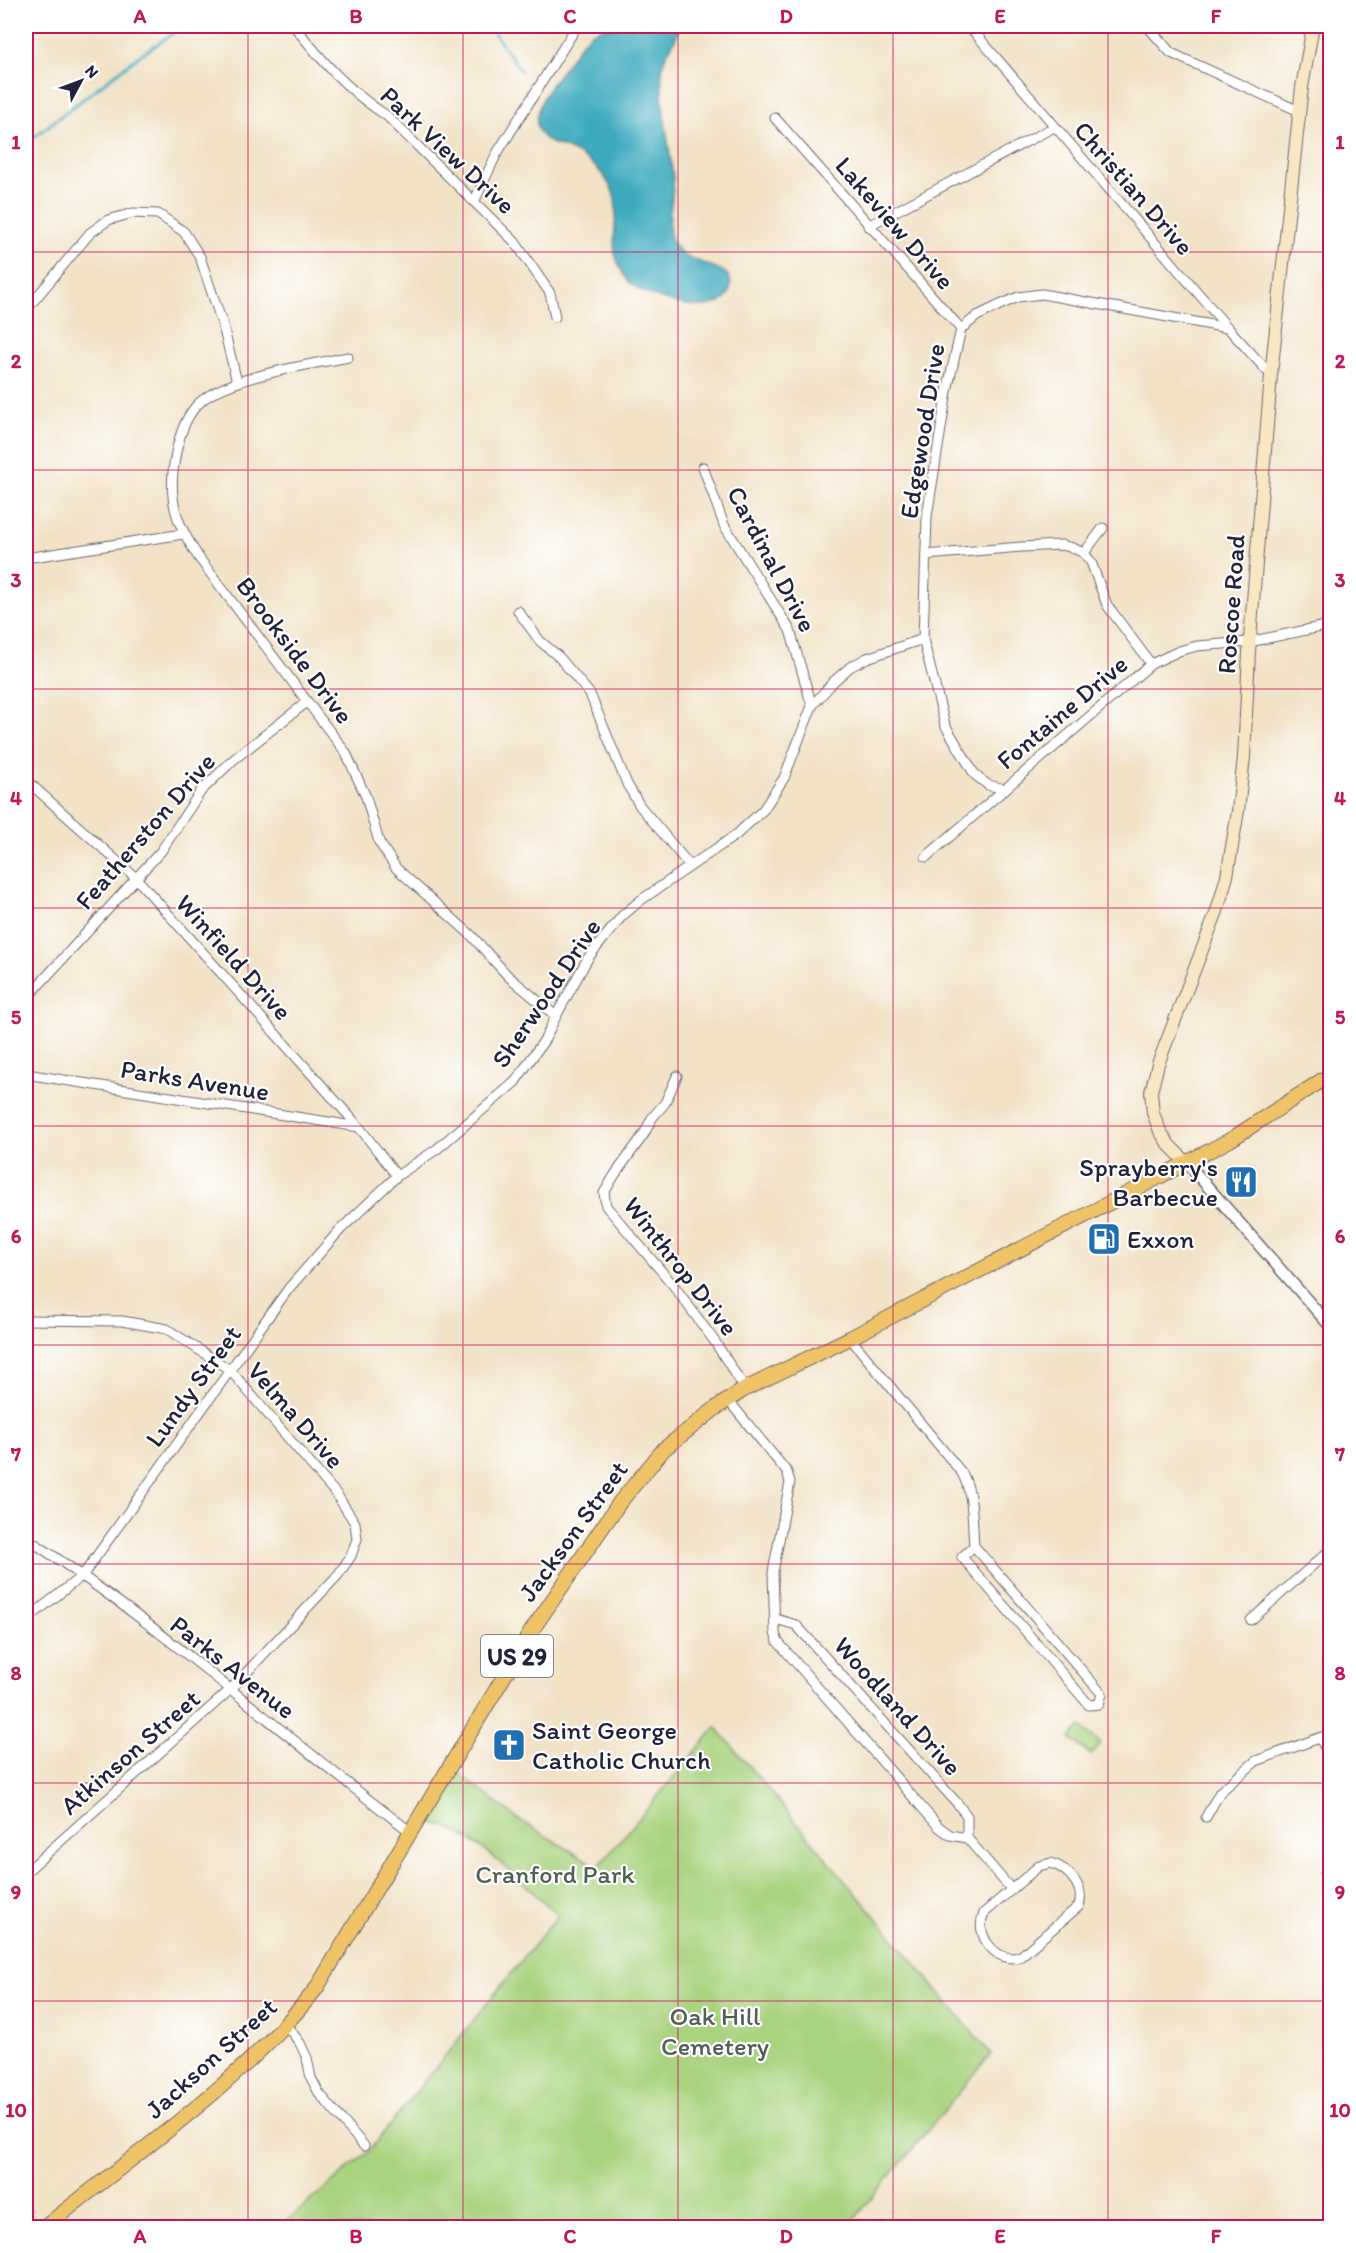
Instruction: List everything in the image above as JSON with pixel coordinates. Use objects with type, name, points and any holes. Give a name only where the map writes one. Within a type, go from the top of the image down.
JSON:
[{"type":"main road","name":"Roscoe Road","points":[[1187,1163],[1169,1145],[1160,1131],[1153,1113],[1151,1092],[1158,1064],[1210,929],[1227,876],[1244,757],[1249,642],[1271,375],[1299,111],[1313,26]]},
{"type":"main road","name":"Jackson Street","points":[[44,2228],[119,2170],[228,2080],[286,2025],[316,1989],[532,1630],[620,1502],[664,1449],[745,1389],[850,1338],[1187,1163],[1256,1125],[1330,1076]]},
{"type":"street","name":"Park View Drive","points":[[294,26],[329,69],[370,105],[387,116],[515,242],[550,293],[555,317]]},
{"type":"street","points":[[474,202],[496,155],[577,26]]},
{"type":"street","name":"Christian Drive","points":[[969,26],[1054,127],[1271,375]]},
{"type":"street","points":[[1147,26],[1171,53],[1299,111]]},
{"type":"street","name":"Lakeview Drive","points":[[775,118],[961,329]]},
{"type":"street","points":[[868,226],[1054,127]]},
{"type":"street","points":[[28,305],[90,233],[108,220],[133,213],[158,214],[184,232],[200,257],[223,326],[237,382]]},
{"type":"street","name":"Edgewood Drive","points":[[923,639],[927,516],[947,391],[961,329],[976,316],[1018,297],[1042,294],[1228,328]]},
{"type":"street","name":"Brookside Drive","points":[[348,357],[237,382],[198,403],[183,429],[175,456],[171,480],[174,509],[183,534],[346,753],[366,797],[379,842],[396,868],[463,927],[508,976],[555,1016]]},
{"type":"street","name":"Cardinal Drive","points":[[703,467],[724,525],[790,630],[812,706]]},
{"type":"street","points":[[1084,553],[1103,528]]},
{"type":"street","points":[[26,558],[183,534]]},
{"type":"street","points":[[926,555],[1062,545],[1084,553],[1097,573],[1107,604],[1151,664]]},
{"type":"street","points":[[518,610],[540,640],[559,657],[590,694],[627,784],[640,806],[690,866]]},
{"type":"street","name":"Fontaine Drive","points":[[923,639],[945,726],[975,775],[988,785],[1005,789],[1151,664],[1179,651],[1197,646],[1249,642],[1330,625]]},
{"type":"street","name":"Sherwood Drive","points":[[397,1176],[437,1149],[515,1082],[545,1040],[555,1016],[588,958],[622,916],[641,900],[736,836],[763,810],[784,778],[812,706],[834,682],[850,667],[885,651],[923,639]]},
{"type":"street","name":"Featherston Drive","points":[[26,999],[161,851],[201,791],[234,760],[307,702]]},
{"type":"street","name":"Winfield Drive","points":[[26,780],[135,878],[359,1127],[397,1176]]},
{"type":"street","points":[[926,857],[1005,789]]},
{"type":"street","name":"Parks Avenue","points":[[26,1074],[359,1127]]},
{"type":"street","name":"Winthrop Drive","points":[[677,1076],[665,1103],[652,1118],[644,1134],[604,1193],[606,1206],[686,1301],[745,1389]]},
{"type":"street","points":[[1187,1163],[1330,1326]]},
{"type":"street","name":"Lundy Street","points":[[26,1620],[83,1575],[289,1288],[340,1230],[397,1176]]},
{"type":"street","name":"Velma Drive","points":[[26,1320],[122,1321],[167,1329],[230,1370],[337,1495],[355,1523],[357,1539],[353,1551]]},
{"type":"street","points":[[850,1338],[962,1473],[967,1482],[970,1498],[974,1546],[1102,1694],[1099,1704],[1089,1705],[962,1557],[974,1546]]},
{"type":"street","name":"Woodland Drive","points":[[728,1400],[787,1472],[790,1482],[773,1572],[775,1633],[778,1642],[945,1832],[967,1838],[1011,1889]]},
{"type":"street","name":"Parks Avenue","points":[[26,1538],[83,1575],[340,1779],[411,1832]]},
{"type":"street","points":[[1251,1620],[1330,1550]]},
{"type":"street","name":"Atkinson Street","points":[[26,1872],[230,1690],[338,1575],[353,1551]]},
{"type":"street","name":"Woodland Drive","points":[[776,1620],[796,1624],[962,1809],[968,1822],[967,1838]]},
{"type":"street","points":[[1206,1817],[1220,1792],[1256,1761],[1330,1734]]},
{"type":"street","points":[[1320,1738],[1330,1757]]},
{"type":"street","points":[[1051,1863],[1063,1869],[1078,1885],[1081,1890],[1080,1901],[1073,1912],[1022,1956],[1007,1958],[996,1952],[982,1935],[980,1924],[984,1913],[1011,1889],[1039,1866],[1051,1863]]},
{"type":"street","points":[[286,2025],[300,2043],[307,2058],[310,2078],[319,2093],[364,2146]]},
{"type":"green space","name":"Oak Hill Cemetery","points":[[716,1727],[991,2054],[848,2227],[280,2227],[368,2152],[558,1915],[483,1849],[452,1829],[428,1822],[457,1772],[519,1820],[598,1867]]},
{"type":"green space","points":[[1081,1727],[1101,1743],[1091,1755],[1070,1738]]},
{"type":"water","points":[[678,26],[662,71],[664,112],[673,179],[670,234],[675,246],[683,254],[716,268],[725,273],[730,280],[730,290],[724,300],[713,305],[699,306],[666,300],[650,295],[629,282],[620,269],[615,254],[616,205],[608,182],[586,159],[548,141],[540,133],[537,124],[541,102],[577,49],[592,33],[607,27]]},
{"type":"waterway","points":[[26,143],[139,56],[184,26]]},
{"type":"waterway","points":[[489,26],[521,71]]},
{"type":"place","name":"Sprayberry's Barbecue","points":[[1241,1182]]},
{"type":"place","name":"Exxon","points":[[1104,1239]]},
{"type":"place","name":"Saint George Catholic Church","points":[[509,1745]]},
{"type":"park label","name":"Cranford Park","points":[[555,1874]]}]
